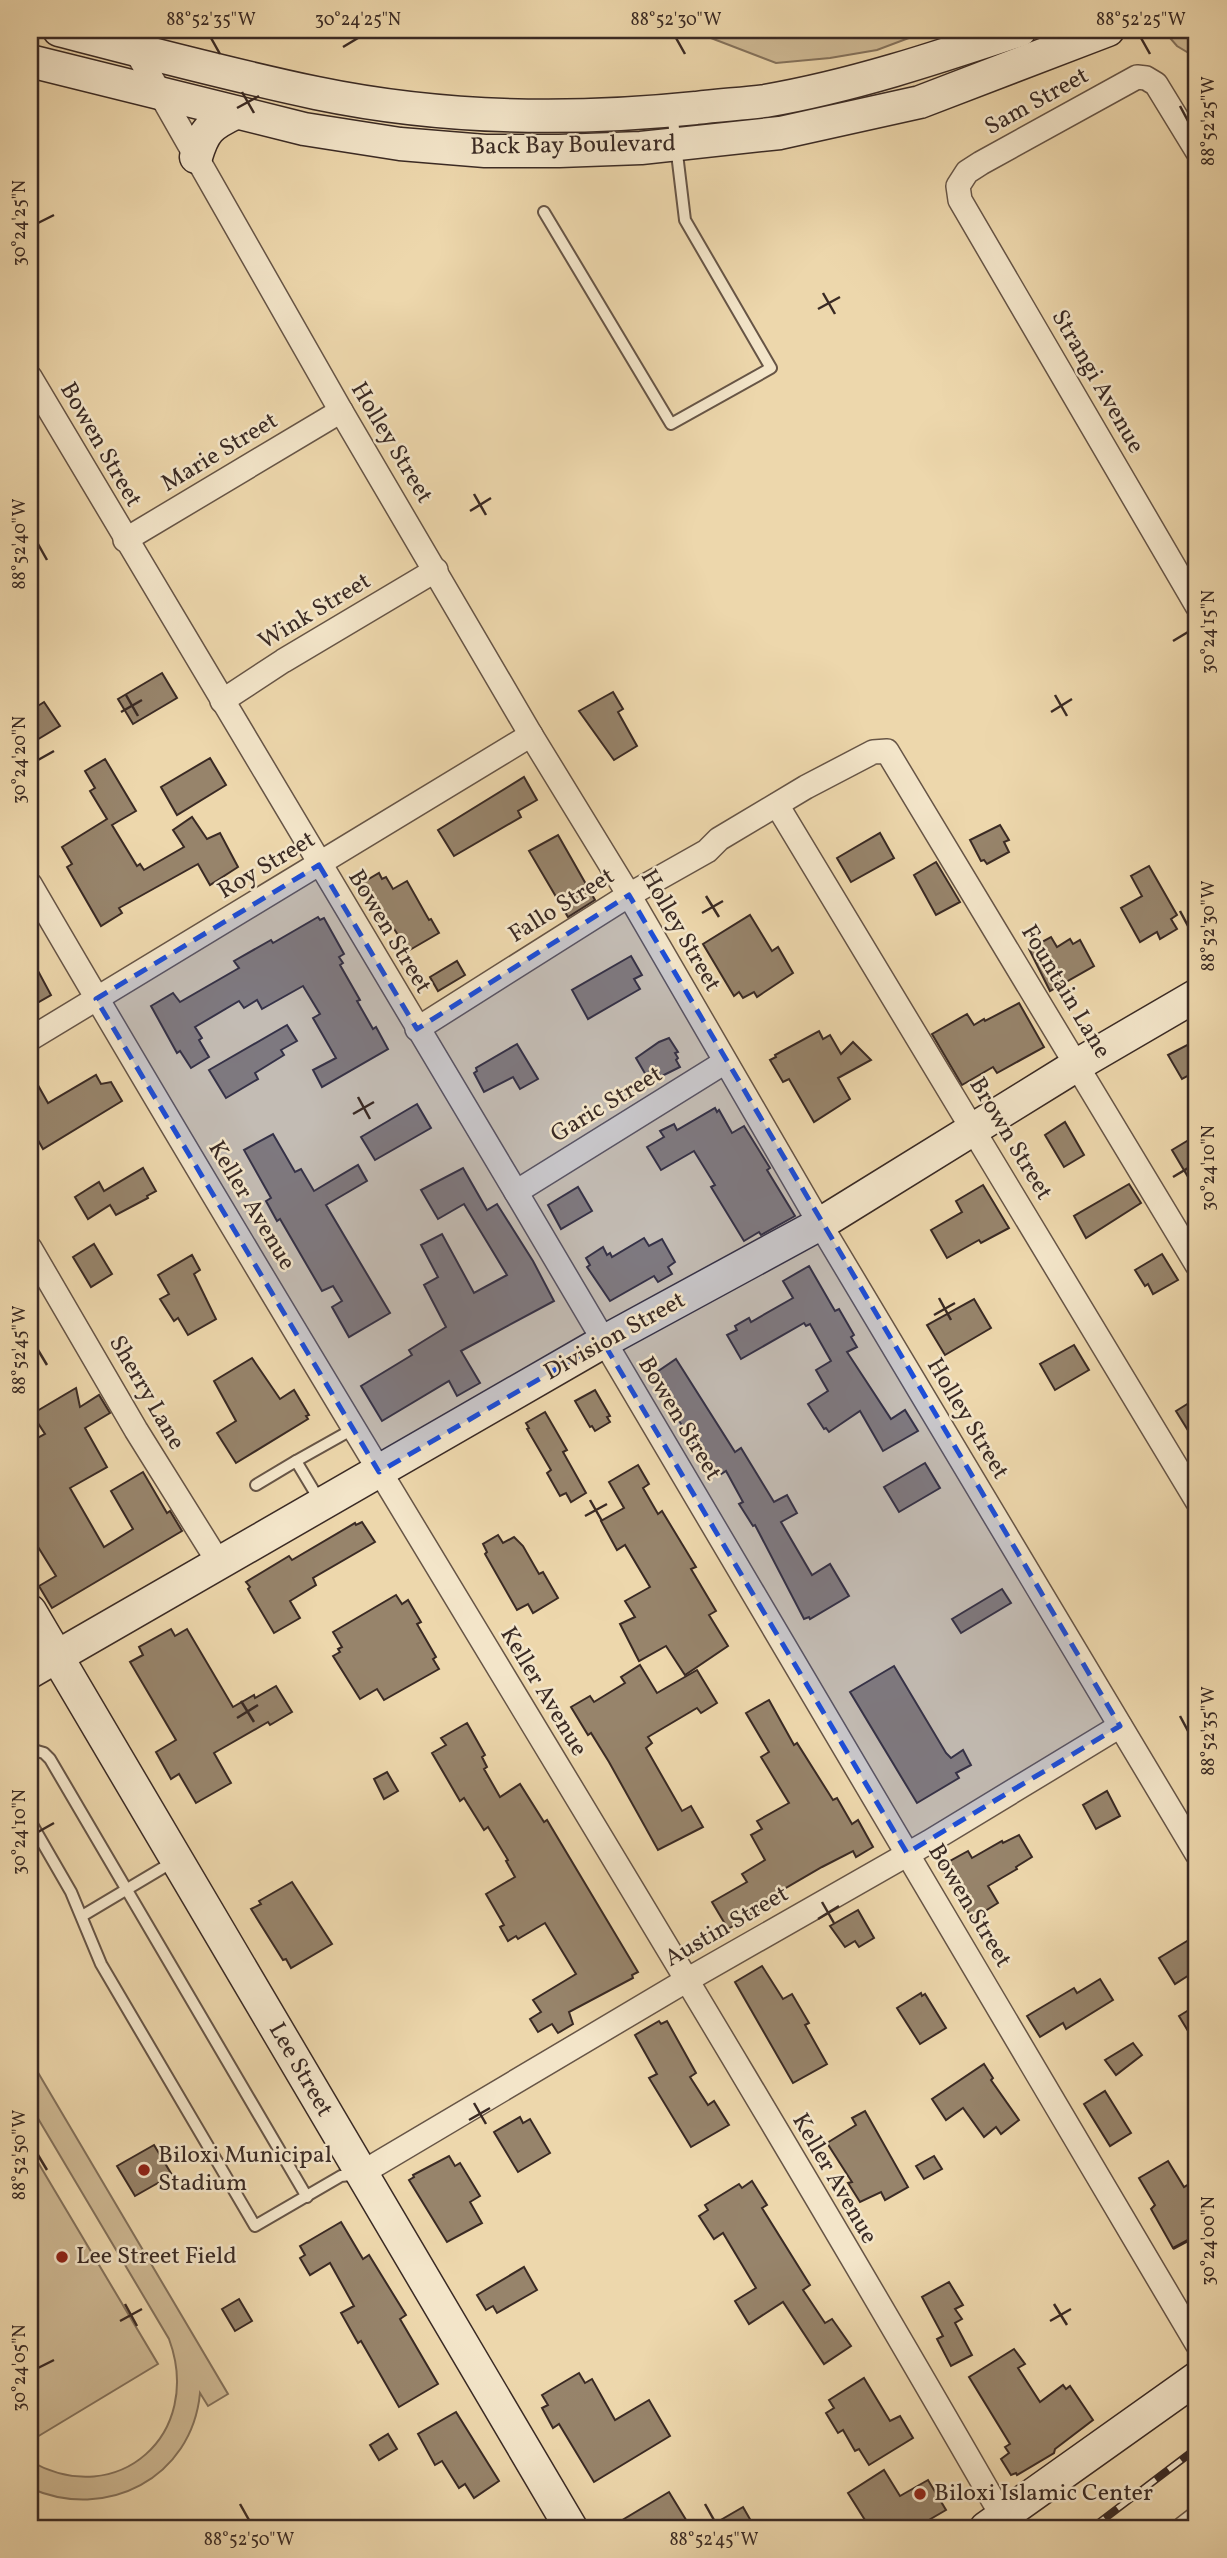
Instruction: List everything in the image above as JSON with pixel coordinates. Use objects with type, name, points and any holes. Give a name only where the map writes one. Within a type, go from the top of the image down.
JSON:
[{"type":"main road","name":"Back Bay Boulevard","points":[[59,30],[130,40],[318,93],[395,106],[477,114],[633,114],[765,101],[905,69],[1020,30]]},
{"type":"main road","name":"Back Bay Boulevard","points":[[30,61],[304,129],[400,144],[485,151],[628,149],[780,133],[920,102],[1101,33]]},
{"type":"main road","points":[[196,157],[202,137],[213,124],[235,113]]},
{"type":"main road","name":"Division Street","points":[[30,1672],[603,1342],[820,1224],[1077,1065],[1197,995]]},
{"type":"main road","name":"Lee Street","points":[[30,1611],[571,2528]]},
{"type":"main road","points":[[999,2524],[1197,2378]]},
{"type":"street","name":"Holley Street","points":[[130,40],[341,411],[531,735],[629,895],[820,1224],[1197,1854]]},
{"type":"street","name":"Sam Street","points":[[960,183],[967,172],[981,163],[1137,77],[1146,78],[1156,84],[1197,151]]},
{"type":"street","name":"Strangi Avenue","points":[[960,183],[958,186],[961,200],[1197,606]]},
{"type":"street","name":"Bowen Street","points":[[31,381],[516,1192],[1197,2344]]},
{"type":"street","name":"Marie Street","points":[[125,540],[341,411]]},
{"type":"street","name":"Wink Street","points":[[222,701],[283,661],[436,570]]},
{"type":"street","name":"Roy Street","points":[[30,1040],[531,735]]},
{"type":"street","name":"Fallo Street","points":[[417,1029],[629,895],[707,851],[719,839],[873,752],[884,750]]},
{"type":"street","name":"Fountain Lane","points":[[884,750],[892,758],[1197,1265]]},
{"type":"street","name":"Brown Street","points":[[777,805],[1197,1501]]},
{"type":"street","name":"Keller Avenue","points":[[30,884],[353,1429],[687,1980],[999,2524]]},
{"type":"street","name":"Garic Street","points":[[516,1192],[725,1062]]},
{"type":"street","name":"Sherry Lane","points":[[30,1248],[136,1430],[219,1563]]},
{"type":"street","name":"Austin Street","points":[[360,2174],[687,1980],[940,1835],[1120,1726]]},
{"type":"street","points":[[1184,2528],[1197,2518]]},
{"type":"lane","points":[[544,212],[671,424],[771,368],[685,220],[672,110]]},
{"type":"lane","points":[[256,1485],[353,1429]]},
{"type":"lane","points":[[296,1461],[322,1503]]},
{"type":"lane","points":[[30,1749],[44,1753],[50,1759],[307,2197]]},
{"type":"lane","points":[[30,1821],[71,1892],[102,1964],[256,2227],[341,2176],[360,2174]]},
{"type":"lane","points":[[82,1916],[177,1860]]},
{"type":"highlighted area","points":[[319,865],[417,1029],[629,895],[1120,1726],[907,1853],[603,1342],[379,1472],[96,999]]},
{"type":"shaded area","points":[[690,30],[930,30],[877,50],[776,63]]},
{"type":"shaded area","points":[[1163,30],[1197,30],[1197,58],[1177,46]]},
{"type":"shaded area","points":[[30,2059],[228,2394],[208,2406],[200,2393],[194,2423],[181,2448],[163,2469],[140,2485],[115,2495],[87,2499],[59,2497],[30,2488],[30,2461],[63,2474],[94,2476],[122,2469],[146,2454],[164,2433],[174,2405],[177,2374],[169,2339],[30,2105]]},
{"type":"shaded area","name":"Lee Street Field","points":[[30,2149],[158,2364],[32,2440],[30,2437]]},
{"type":"building","points":[[162,673],[177,698],[133,724],[118,699]]},
{"type":"building","points":[[613,692],[623,709],[618,712],[637,746],[614,760],[579,711]]},
{"type":"building","points":[[44,702],[60,726],[30,744],[30,711]]},
{"type":"building","points":[[210,758],[226,785],[177,815],[161,787]]},
{"type":"building","points":[[105,759],[136,811],[112,825],[137,866],[140,864],[144,870],[184,847],[173,830],[192,817],[207,839],[220,833],[238,867],[210,885],[198,864],[119,908],[122,913],[101,926],[67,867],[72,864],[62,847],[107,819],[90,791],[95,788],[85,771]]},
{"type":"building","points":[[524,777],[537,800],[518,811],[521,817],[454,856],[438,830]]},
{"type":"building","points":[[1000,825],[1009,840],[1004,842],[1009,852],[987,864],[984,860],[981,861],[970,840]]},
{"type":"building","points":[[880,833],[894,858],[851,882],[837,858]]},
{"type":"building","points":[[558,835],[595,900],[568,917],[529,851]]},
{"type":"building","points":[[936,862],[960,902],[936,915],[914,875]]},
{"type":"building","points":[[1149,866],[1177,915],[1171,919],[1177,929],[1160,939],[1157,932],[1140,942],[1121,908],[1142,896],[1131,876]]},
{"type":"building","points":[[379,873],[382,879],[386,877],[393,889],[407,881],[439,933],[408,951],[391,924],[386,927],[363,891],[366,889],[362,883]]},
{"type":"building","points":[[750,915],[772,951],[778,947],[793,973],[757,997],[754,992],[743,998],[739,992],[734,996],[703,944]]},
{"type":"building","points":[[318,917],[320,920],[324,918],[344,954],[339,957],[343,963],[340,965],[373,1029],[376,1027],[388,1049],[322,1087],[313,1070],[336,1058],[313,1018],[320,1014],[303,986],[262,1009],[257,1000],[244,1008],[239,1001],[195,1027],[209,1057],[191,1068],[180,1051],[177,1053],[151,1006],[173,993],[180,1002],[239,968],[234,961],[271,940],[273,943]]},
{"type":"building","points":[[1051,937],[1057,947],[1070,939],[1073,944],[1080,940],[1094,966],[1050,991],[1029,949]]},
{"type":"building","points":[[30,956],[51,995],[30,1007]]},
{"type":"building","points":[[631,956],[642,975],[634,979],[640,989],[588,1019],[572,990]]},
{"type":"building","points":[[457,961],[465,975],[438,991],[430,977]]},
{"type":"building","points":[[1019,1003],[1044,1047],[997,1073],[993,1067],[962,1085],[932,1034],[967,1014],[974,1025]]},
{"type":"building","points":[[287,1025],[297,1041],[281,1050],[284,1055],[255,1073],[258,1079],[226,1098],[209,1070]]},
{"type":"building","points":[[819,1031],[823,1039],[830,1035],[841,1054],[853,1042],[871,1060],[838,1078],[850,1099],[814,1122],[789,1079],[783,1082],[770,1060]]},
{"type":"building","points":[[669,1038],[678,1052],[675,1053],[680,1067],[650,1082],[636,1058]]},
{"type":"building","points":[[1191,1043],[1197,1054],[1197,1071],[1182,1079],[1168,1055]]},
{"type":"building","points":[[517,1044],[538,1079],[520,1089],[513,1077],[484,1092],[474,1073],[476,1068]]},
{"type":"building","points":[[30,1071],[48,1103],[96,1075],[101,1084],[111,1082],[122,1101],[43,1149],[30,1126]]},
{"type":"building","points":[[417,1104],[431,1128],[375,1160],[361,1137]]},
{"type":"building","points":[[715,1108],[717,1112],[719,1110],[732,1133],[744,1126],[795,1216],[744,1241],[711,1187],[715,1185],[694,1151],[661,1170],[647,1147],[664,1137],[660,1131],[674,1124],[677,1130]]},
{"type":"building","points":[[1065,1122],[1084,1155],[1064,1167],[1045,1135]]},
{"type":"building","points":[[273,1134],[295,1172],[301,1169],[314,1191],[358,1165],[367,1181],[326,1205],[390,1313],[349,1337],[332,1307],[342,1301],[333,1286],[322,1291],[280,1219],[277,1221],[266,1201],[271,1198],[244,1150]]},
{"type":"building","points":[[1197,1135],[1197,1192],[1172,1150]]},
{"type":"building","points":[[143,1168],[156,1191],[116,1215],[110,1205],[88,1219],[75,1197],[99,1182],[104,1191]]},
{"type":"building","points":[[463,1168],[487,1210],[497,1204],[533,1261],[554,1301],[461,1351],[480,1383],[457,1396],[449,1381],[382,1421],[361,1386],[412,1355],[409,1350],[446,1327],[424,1285],[438,1277],[421,1245],[442,1234],[474,1293],[507,1275],[464,1204],[438,1219],[421,1190]]},
{"type":"building","points":[[1129,1184],[1141,1203],[1086,1238],[1074,1216]]},
{"type":"building","points":[[983,1185],[1009,1228],[981,1243],[979,1240],[947,1258],[931,1230],[962,1212],[956,1201]]},
{"type":"building","points":[[578,1187],[592,1211],[561,1229],[548,1205]]},
{"type":"building","points":[[644,1238],[649,1246],[662,1239],[675,1262],[668,1267],[672,1274],[658,1282],[654,1276],[610,1301],[587,1267],[590,1265],[586,1258],[603,1247],[607,1255],[610,1253],[612,1257]]},
{"type":"building","points":[[94,1244],[112,1274],[91,1287],[73,1257]]},
{"type":"building","points":[[1162,1254],[1178,1280],[1153,1294],[1135,1270]]},
{"type":"building","points":[[192,1255],[200,1270],[194,1274],[216,1319],[188,1335],[178,1318],[174,1321],[160,1299],[169,1294],[158,1275]]},
{"type":"building","points":[[809,1266],[835,1311],[839,1309],[854,1335],[851,1337],[857,1347],[847,1352],[891,1419],[905,1410],[918,1431],[883,1451],[860,1411],[829,1432],[824,1429],[808,1404],[828,1391],[816,1370],[831,1361],[810,1324],[806,1326],[804,1323],[741,1359],[727,1335],[737,1330],[735,1326],[749,1318],[751,1322],[793,1298],[783,1281]]},
{"type":"building","points":[[974,1299],[991,1328],[945,1355],[927,1325]]},
{"type":"building","points":[[1074,1345],[1089,1370],[1055,1390],[1040,1364]]},
{"type":"building","points":[[252,1358],[280,1399],[294,1390],[309,1415],[306,1416],[308,1419],[236,1463],[217,1433],[236,1421],[214,1381]]},
{"type":"building","points":[[676,1359],[735,1452],[741,1448],[774,1502],[787,1495],[797,1513],[781,1522],[812,1575],[830,1564],[849,1596],[810,1619],[804,1619],[755,1525],[753,1526],[739,1504],[743,1502],[726,1471],[718,1476],[713,1466],[707,1470],[651,1376]]},
{"type":"building","points":[[76,1388],[80,1407],[99,1395],[110,1413],[85,1428],[107,1467],[70,1488],[104,1547],[133,1529],[111,1491],[143,1472],[167,1513],[170,1511],[182,1531],[52,1608],[39,1586],[56,1576],[30,1534],[30,1442],[45,1434],[32,1414]]},
{"type":"building","points":[[595,1390],[610,1416],[607,1417],[610,1422],[595,1431],[575,1401]]},
{"type":"building","points":[[1197,1398],[1197,1445],[1176,1411]]},
{"type":"building","points":[[545,1412],[567,1450],[563,1452],[586,1493],[571,1502],[566,1493],[560,1496],[547,1473],[551,1470],[527,1429],[529,1428],[526,1423]]},
{"type":"building","points":[[925,1463],[940,1488],[899,1512],[884,1487]]},
{"type":"building","points":[[638,1465],[649,1484],[643,1488],[658,1514],[662,1511],[696,1567],[691,1569],[716,1611],[709,1615],[728,1646],[685,1675],[666,1646],[639,1661],[620,1624],[635,1617],[625,1601],[650,1587],[625,1545],[617,1550],[601,1521],[624,1508],[609,1482]]},
{"type":"building","points":[[362,1522],[375,1542],[313,1578],[316,1585],[290,1601],[300,1618],[274,1633],[246,1582],[289,1556],[292,1560],[355,1523],[356,1525]]},
{"type":"building","points":[[498,1535],[503,1543],[514,1537],[523,1546],[539,1574],[543,1572],[558,1598],[533,1613],[528,1604],[517,1610],[485,1554],[487,1552],[483,1544]]},
{"type":"building","points":[[1002,1589],[1011,1603],[961,1633],[952,1619]]},
{"type":"building","points":[[396,1595],[402,1604],[408,1600],[421,1622],[417,1624],[436,1657],[433,1659],[439,1669],[384,1700],[377,1689],[360,1699],[333,1656],[340,1652],[338,1649],[342,1647],[333,1632]]},
{"type":"building","points":[[171,1629],[175,1636],[187,1629],[233,1707],[276,1686],[292,1712],[270,1725],[268,1722],[214,1753],[231,1783],[196,1803],[179,1774],[171,1779],[156,1752],[176,1740],[130,1662],[143,1655],[139,1647]]},
{"type":"building","points":[[640,1665],[657,1693],[697,1670],[717,1703],[701,1713],[697,1708],[648,1737],[652,1743],[646,1748],[682,1811],[691,1806],[703,1827],[658,1850],[609,1762],[571,1707],[590,1696],[594,1702],[625,1683],[621,1677]]},
{"type":"building","points":[[894,1666],[946,1753],[951,1758],[963,1750],[971,1765],[956,1773],[959,1778],[917,1803],[850,1692]]},
{"type":"building","points":[[769,1700],[794,1745],[797,1743],[833,1800],[837,1798],[852,1824],[858,1820],[873,1847],[856,1857],[853,1851],[822,1867],[760,1903],[763,1908],[728,1929],[712,1902],[747,1882],[742,1874],[765,1860],[751,1835],[762,1829],[757,1821],[789,1803],[761,1757],[769,1752],[746,1713]]},
{"type":"building","points":[[467,1723],[485,1755],[482,1757],[487,1767],[484,1769],[500,1797],[520,1784],[544,1822],[547,1820],[638,1972],[632,1975],[633,1978],[569,2012],[573,2024],[558,2033],[552,2024],[538,2032],[530,2019],[541,2012],[533,2000],[576,1974],[545,1923],[518,1939],[516,1936],[508,1941],[500,1927],[504,1925],[486,1894],[515,1877],[488,1827],[484,1830],[464,1798],[460,1801],[432,1753],[446,1745],[441,1738]]},
{"type":"building","points":[[387,1772],[398,1791],[384,1799],[374,1779]]},
{"type":"building","points":[[1107,1791],[1120,1816],[1096,1829],[1083,1805]]},
{"type":"building","points":[[1019,1835],[1032,1857],[988,1886],[998,1903],[972,1919],[941,1866],[968,1851],[972,1858]]},
{"type":"building","points":[[292,1882],[332,1944],[291,1968],[286,1959],[283,1960],[251,1909],[261,1904],[259,1901]]},
{"type":"building","points":[[858,1910],[874,1938],[859,1947],[855,1941],[845,1947],[830,1926]]},
{"type":"building","points":[[1197,1935],[1197,1970],[1175,1984],[1159,1958]]},
{"type":"building","points":[[762,1966],[783,1999],[792,1994],[809,2023],[805,2025],[827,2064],[793,2083],[735,1982]]},
{"type":"building","points":[[1100,1979],[1113,2000],[1066,2029],[1063,2023],[1040,2037],[1027,2016],[1074,1988],[1077,1993]]},
{"type":"building","points":[[921,1993],[922,1996],[925,1994],[946,2028],[920,2044],[897,2008]]},
{"type":"building","points":[[1197,2005],[1197,2046],[1179,2016]]},
{"type":"building","points":[[659,2021],[661,2024],[667,2021],[696,2073],[690,2077],[708,2105],[714,2101],[729,2125],[691,2147],[649,2078],[657,2074],[635,2035]]},
{"type":"building","points":[[1133,2043],[1142,2055],[1116,2075],[1105,2060]]},
{"type":"building","points":[[984,2064],[993,2078],[991,2080],[1019,2120],[1001,2134],[996,2127],[984,2137],[963,2108],[946,2120],[932,2099]]},
{"type":"building","points":[[1105,2091],[1131,2133],[1110,2146],[1084,2104]]},
{"type":"building","points":[[865,2111],[908,2187],[885,2200],[881,2192],[860,2202],[848,2183],[852,2182],[827,2143],[856,2125],[852,2118]]},
{"type":"building","points":[[520,2117],[523,2123],[530,2119],[550,2153],[518,2172],[494,2132]]},
{"type":"building","name":"Biloxi Municipal Stadium","points":[[154,2145],[172,2175],[135,2196],[117,2166]]},
{"type":"building","points":[[449,2156],[455,2166],[460,2163],[480,2196],[470,2202],[482,2223],[447,2242],[409,2180],[413,2175]]},
{"type":"building","points":[[934,2156],[942,2169],[924,2179],[916,2166]]},
{"type":"building","points":[[1168,2161],[1184,2187],[1197,2179],[1197,2235],[1173,2248],[1151,2209],[1155,2205],[1139,2178]]},
{"type":"building","points":[[752,2181],[767,2205],[762,2208],[810,2285],[803,2290],[825,2323],[832,2319],[851,2346],[824,2364],[783,2302],[749,2324],[735,2301],[756,2288],[723,2233],[714,2239],[699,2216],[708,2210],[705,2205],[739,2184],[742,2188]]},
{"type":"building","points":[[341,2222],[363,2259],[369,2255],[406,2315],[400,2319],[438,2384],[399,2407],[361,2341],[358,2343],[341,2313],[354,2306],[330,2263],[310,2275],[300,2258],[305,2255],[300,2246]]},
{"type":"building","points":[[524,2267],[537,2290],[497,2313],[493,2306],[486,2310],[477,2295]]},
{"type":"building","points":[[949,2282],[963,2305],[955,2309],[962,2319],[955,2323],[972,2355],[951,2366],[937,2339],[943,2336],[922,2297]]},
{"type":"building","points":[[239,2299],[252,2321],[235,2331],[222,2309]]},
{"type":"building","points":[[1014,2349],[1025,2364],[1018,2368],[1040,2402],[1063,2385],[1066,2389],[1070,2386],[1093,2420],[1055,2449],[1054,2453],[1017,2475],[1011,2475],[1001,2459],[1009,2453],[1005,2447],[1010,2444],[969,2377]]},
{"type":"building","points":[[579,2373],[585,2383],[592,2379],[615,2420],[649,2400],[670,2436],[594,2482],[559,2424],[553,2428],[542,2408],[548,2405],[542,2395]]},
{"type":"building","points":[[864,2378],[890,2421],[900,2416],[913,2438],[869,2465],[859,2449],[855,2451],[843,2430],[838,2433],[826,2413],[834,2408],[829,2400]]},
{"type":"building","points":[[456,2412],[499,2481],[474,2498],[465,2484],[459,2488],[442,2461],[435,2465],[418,2434]]},
{"type":"building","points":[[388,2434],[397,2449],[379,2460],[370,2445]]},
{"type":"building","points":[[884,2470],[900,2496],[928,2480],[946,2510],[915,2528],[870,2528],[848,2493]]},
{"type":"building","points":[[669,2492],[691,2528],[609,2528]]},
{"type":"building","points":[[743,2507],[755,2528],[707,2528]]},
{"type":"railway","points":[[1092,2528],[1197,2448]]},
{"type":"place","name":"Biloxi Municipal Stadium","points":[[144,2170]]},
{"type":"place","name":"Lee Street Field","points":[[62,2257]]},
{"type":"place","name":"Biloxi Islamic Center","points":[[920,2494]]}]
